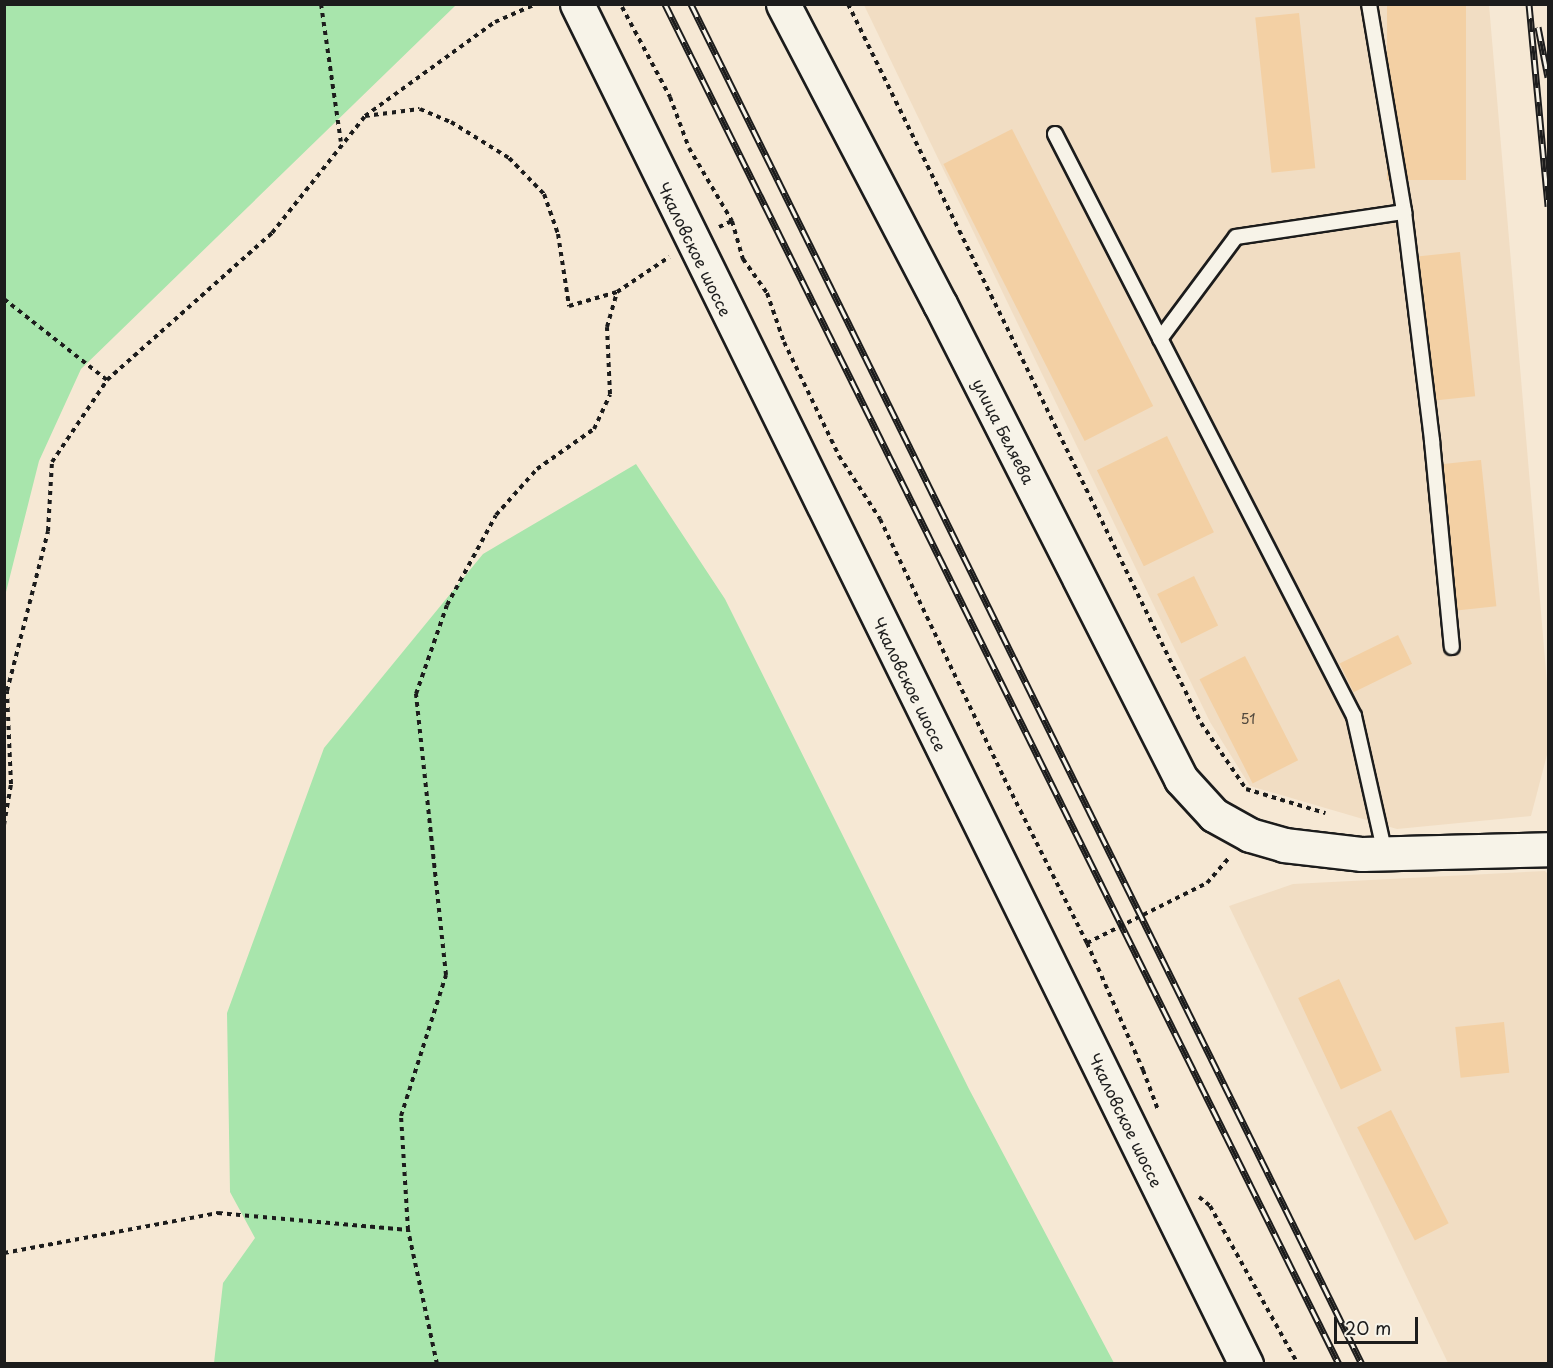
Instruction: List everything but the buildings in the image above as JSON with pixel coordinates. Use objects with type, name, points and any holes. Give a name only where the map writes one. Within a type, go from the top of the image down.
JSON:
[{"type":"street","name":"Чкаловское шоссе","points":[[577,4],[1246,1364]]},
{"type":"street","name":"улица Беляева","points":[[783,4],[940,304],[1181,778],[1214,815],[1250,835],[1284,845],[1318,850],[1385,854],[1548,849]]},
{"type":"lane","points":[[1369,4],[1404,212],[1432,441],[1452,647]]},
{"type":"lane","points":[[1055,134],[1354,716],[1385,854]]},
{"type":"lane","points":[[1160,339],[1236,237],[1404,212]]},
{"type":"path","points":[[321,4],[341,142]]},
{"type":"path","points":[[4,825],[11,784],[7,691],[48,531],[52,462],[107,380],[272,233],[341,142],[364,116],[495,22],[536,4]]},
{"type":"path","points":[[615,4],[623,6],[670,97],[689,148],[732,221],[743,259],[767,293],[784,342],[839,456],[880,519],[1004,778],[1087,943],[1143,1070],[1162,1121]]},
{"type":"path","points":[[848,4],[1202,723],[1246,789],[1325,813]]},
{"type":"path","points":[[364,116],[420,109],[451,122],[509,158],[544,194],[558,234],[569,306],[617,292],[692,241],[732,221]]},
{"type":"path","points":[[437,1364],[408,1230],[401,1116],[446,975],[416,694],[447,605],[496,515],[537,469],[594,429],[610,394],[607,327],[617,292]]},
{"type":"path","points":[[4,299],[107,380]]},
{"type":"path","points":[[1087,943],[1207,883],[1250,835]]},
{"type":"path","points":[[4,1070],[4,1088]]},
{"type":"path","points":[[1191,1191],[1210,1206],[1298,1364]]},
{"type":"path","points":[[4,1253],[218,1213],[408,1230]]},
{"type":"shaded area","points":[[864,5],[1489,5],[1548,694],[1548,751],[1531,816],[1397,829],[1250,786],[1210,722]]},
{"type":"shaded area","points":[[1545,871],[1548,874],[1548,1363],[1448,1363],[1229,906],[1293,884]]},
{"type":"green space","points":[[5,4],[456,5],[81,369],[39,461],[5,596]]},
{"type":"green space","points":[[636,464],[725,599],[969,1089],[1114,1363],[214,1363],[223,1283],[255,1238],[230,1192],[227,1013],[324,748],[483,554]]},
{"type":"railway","points":[[665,4],[1339,1364]]},
{"type":"railway","points":[[691,4],[1362,1364]]},
{"type":"railway","points":[[1529,4],[1548,206]]},
{"type":"railway","points":[[1538,27],[1548,77]]}]
